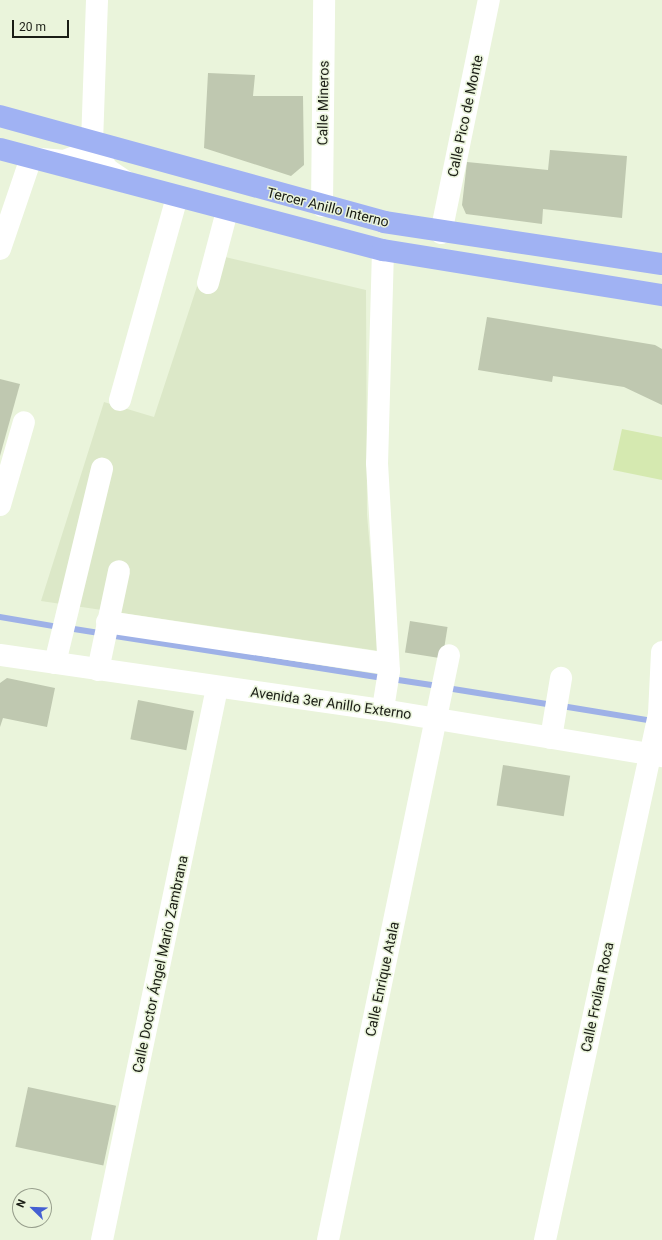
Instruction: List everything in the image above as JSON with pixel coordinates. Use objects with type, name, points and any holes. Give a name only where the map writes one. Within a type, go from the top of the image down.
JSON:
[{"type":"main road","name":"Tercer Anillo Interno","points":[[0,116],[92,144],[384,222],[441,233],[656,262]]},
{"type":"main road","name":"Tercer Anillo Interno","points":[[0,149],[313,234],[383,250],[662,295]]},
{"type":"main road","points":[[313,234],[314,222],[318,219],[384,222]]},
{"type":"main road","points":[[640,292],[662,305]]},
{"type":"street","points":[[97,0],[92,144],[107,169],[133,186]]},
{"type":"street","name":"Calle Mineros","points":[[322,206],[324,0]]},
{"type":"street","name":"Calle Pico de Monte","points":[[441,233],[489,0]]},
{"type":"street","points":[[0,249],[31,158],[64,161],[80,155],[92,144]]},
{"type":"street","points":[[120,400],[177,198]]},
{"type":"street","points":[[208,283],[227,211]]},
{"type":"street","points":[[383,250],[377,463],[388,668],[384,704]]},
{"type":"street","points":[[0,505],[24,422]]},
{"type":"street","points":[[58,654],[102,469]]},
{"type":"street","points":[[100,661],[119,571]]},
{"type":"street","points":[[107,624],[388,668]]},
{"type":"street","name":"Calle Froilan Roca","points":[[545,1240],[655,750],[659,714],[662,652]]},
{"type":"street","name":"Avenida 3er Anillo Externo","points":[[0,655],[58,654],[100,661],[217,688],[384,704],[438,711],[553,729],[655,750]]},
{"type":"street","name":"Calle Enrique Atala","points":[[328,1240],[449,655]]},
{"type":"street","points":[[553,729],[560,684]]},
{"type":"street","name":"Calle Doctor Ángel Mario Zambrana","points":[[102,1240],[217,688]]},
{"type":"shaded area","points":[[208,253],[366,290],[367,515],[379,651],[41,601],[104,402],[154,417]]},
{"type":"green space","points":[[622,429],[662,437],[662,480],[613,470]]},
{"type":"building","points":[[208,73],[255,75],[253,96],[303,96],[304,165],[291,176],[204,148]]},
{"type":"building","points":[[550,150],[627,156],[622,218],[543,209],[542,224],[466,214],[462,205],[467,162],[548,170]]},
{"type":"building","points":[[487,317],[655,345],[662,349],[662,405],[624,387],[553,376],[552,382],[478,370]]},
{"type":"building","points":[[0,379],[20,384],[0,456]]},
{"type":"building","points":[[410,621],[448,627],[443,659],[405,653]]},
{"type":"building","points":[[7,678],[55,688],[47,727],[3,718],[0,727],[0,683]]},
{"type":"building","points":[[138,700],[194,711],[186,750],[130,739]]},
{"type":"building","points":[[503,765],[570,776],[564,816],[497,805]]},
{"type":"building","points":[[28,1087],[116,1106],[103,1165],[15,1147]]},
{"type":"waterway","points":[[0,617],[59,627]]},
{"type":"waterway","points":[[68,628],[101,633]]},
{"type":"waterway","points":[[109,635],[383,678]]},
{"type":"waterway","points":[[392,679],[439,686]]},
{"type":"waterway","points":[[447,688],[553,705]]},
{"type":"waterway","points":[[562,706],[654,721]]}]
